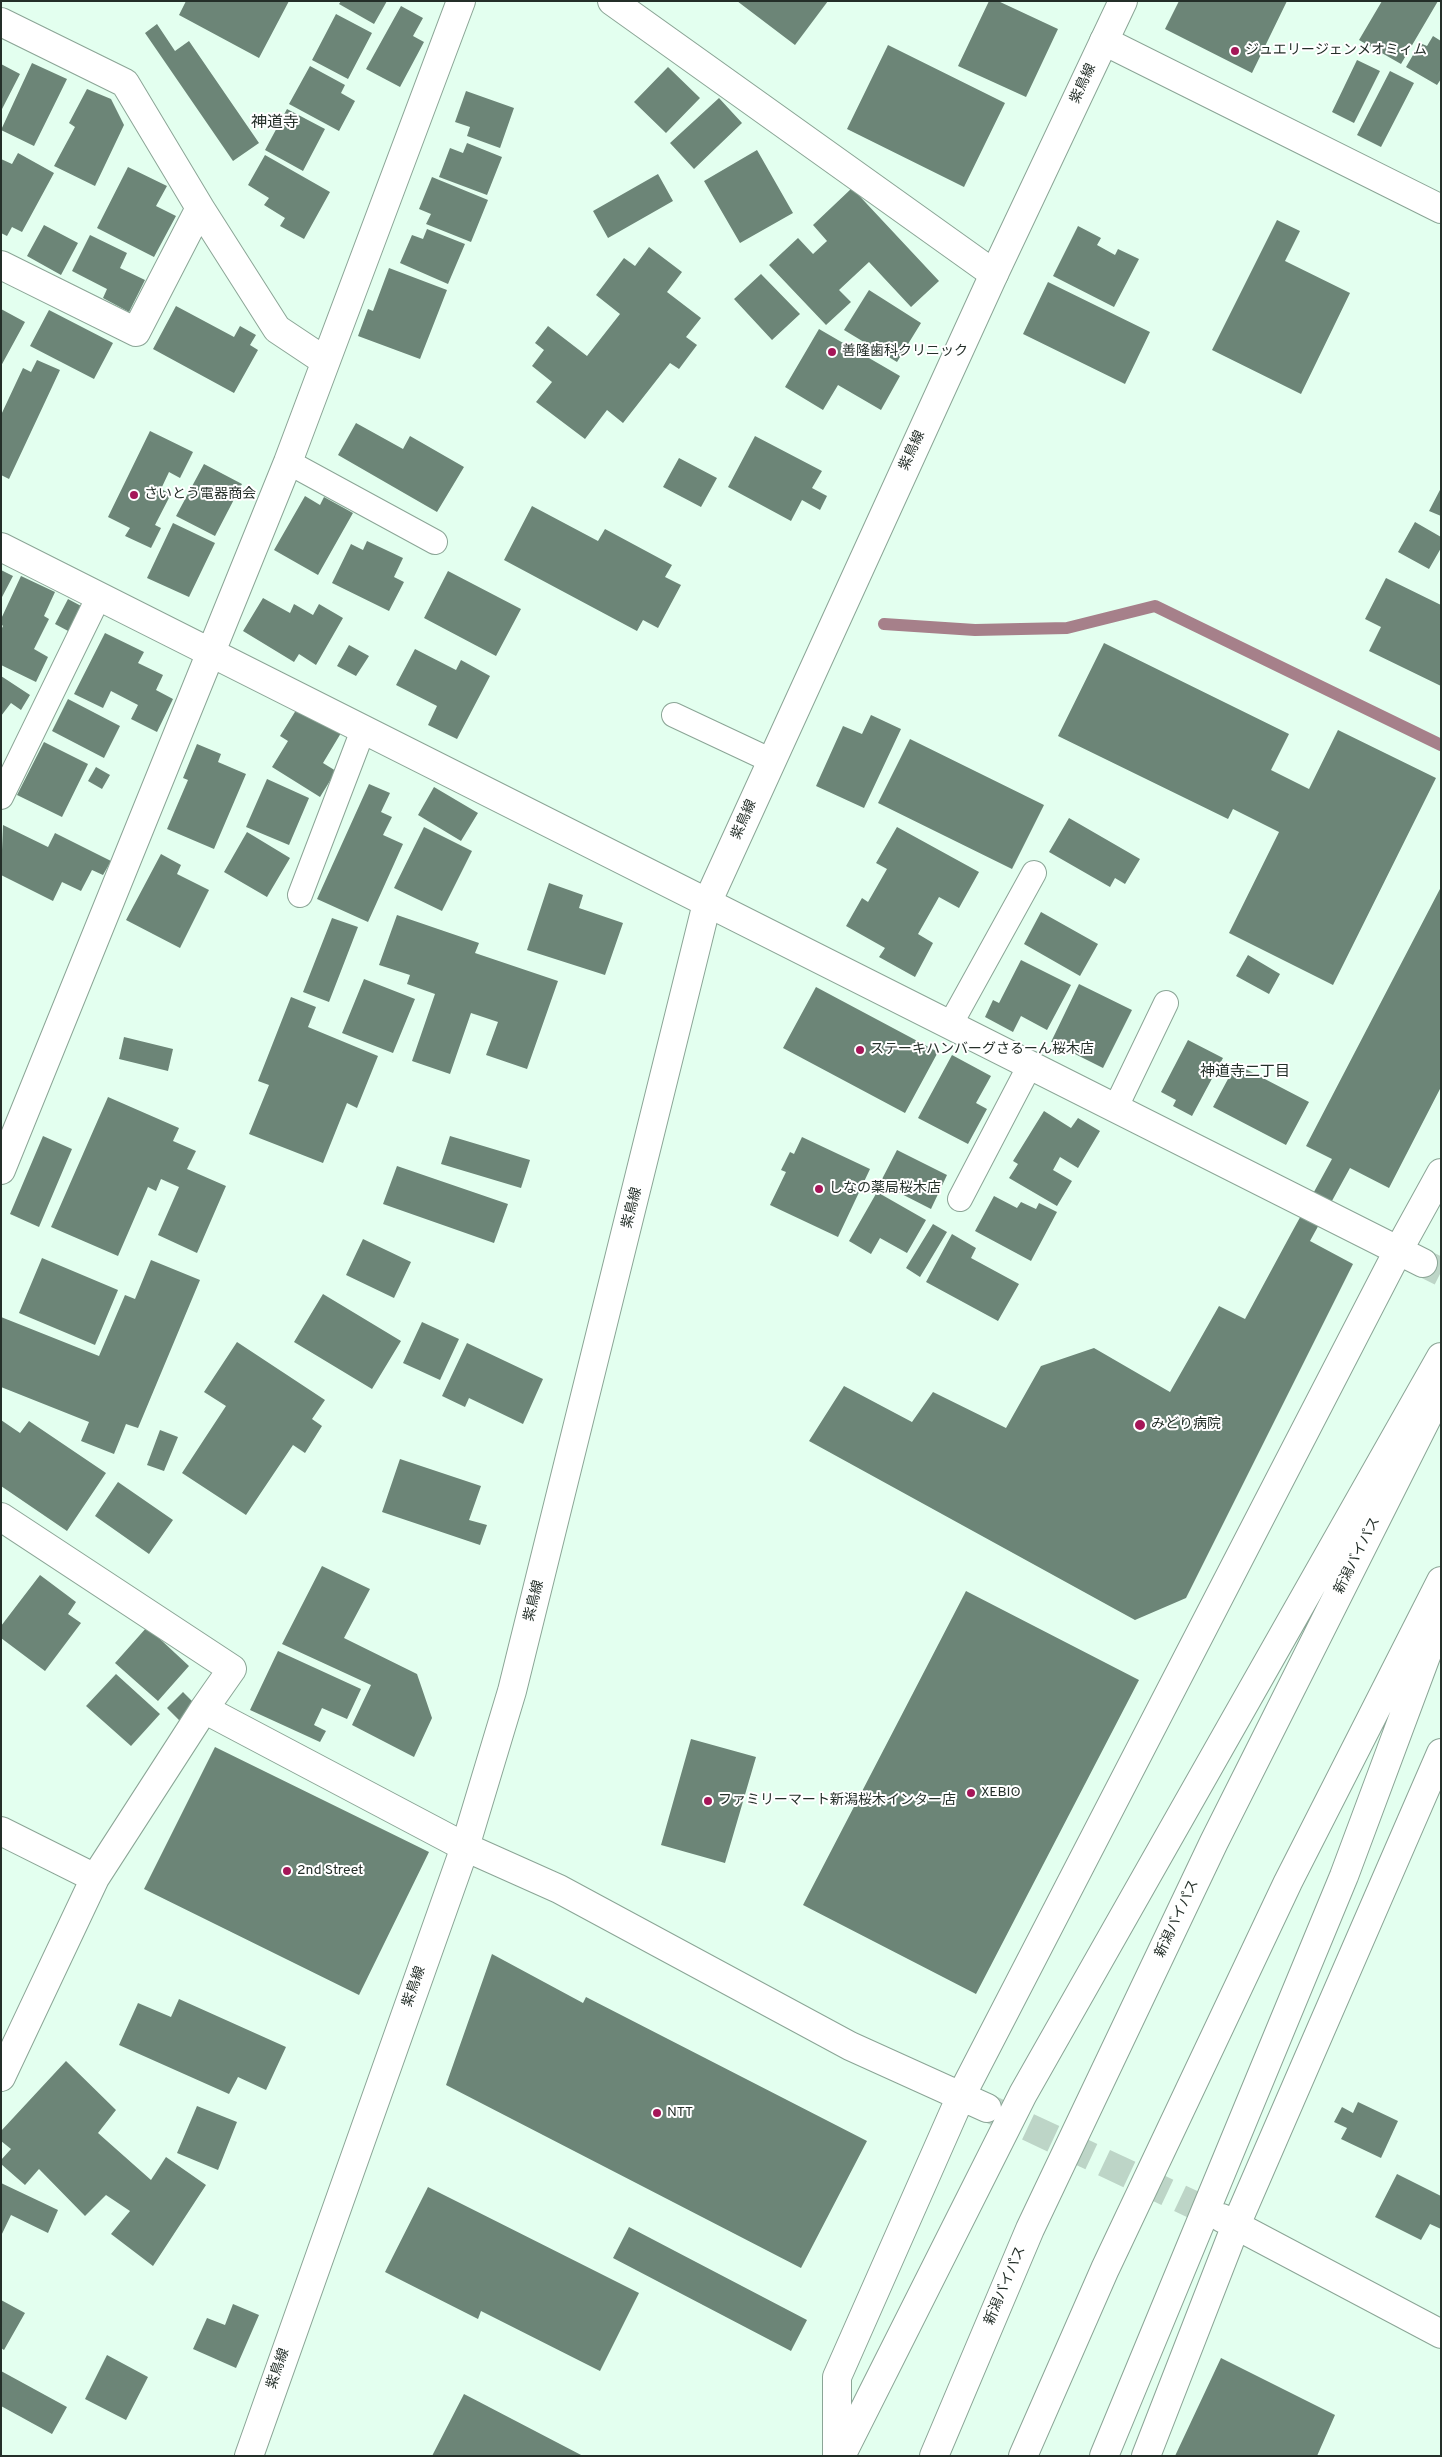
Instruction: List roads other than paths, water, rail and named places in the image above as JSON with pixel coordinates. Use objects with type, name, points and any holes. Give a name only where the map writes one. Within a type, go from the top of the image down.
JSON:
[{"type":"main road","points":[[1,1170],[288,462],[462,1]]},
{"type":"main road","points":[[612,1],[994,274]]},
{"type":"main road","name":"紫鳥線","points":[[249,2456],[464,1847],[512,1691],[708,903],[994,274],[1123,1]]},
{"type":"main road","points":[[1,22],[125,83],[200,208],[277,329],[325,361]]},
{"type":"main road","points":[[1104,42],[1441,209]]},
{"type":"main road","points":[[1,265],[136,332],[200,208]]},
{"type":"main road","points":[[1,547],[1423,1263]]},
{"type":"main road","points":[[837,2456],[837,2377],[962,2096],[1398,1251],[1441,1173]]},
{"type":"main road","points":[[841,2456],[1023,2094],[1441,1357]]},
{"type":"main road","name":"新潟バイパス","points":[[934,2456],[1030,2229],[1206,1860],[1441,1392]]},
{"type":"main road","points":[[1,1517],[232,1669],[95,1878],[1,2077]]},
{"type":"main road","points":[[1023,2456],[1105,2269],[1284,1891],[1441,1581]]},
{"type":"main road","points":[[1104,2456],[1344,1876],[1441,1616]]},
{"type":"main road","points":[[204,1709],[464,1847],[559,1889],[850,2046],[987,2108]]},
{"type":"main road","points":[[1146,2456],[1229,2222],[1441,1753]]},
{"type":"main road","points":[[1,1831],[95,1878]]},
{"type":"main road","points":[[1229,2222],[1441,2334]]},
{"type":"lane","points":[[288,462],[435,542]]},
{"type":"lane","points":[[1,797],[99,596]]},
{"type":"lane","points":[[674,715],[772,761]]},
{"type":"lane","points":[[300,895],[363,730]]},
{"type":"lane","points":[[950,1025],[1034,873]]},
{"type":"lane","points":[[1115,1109],[1166,1003]]},
{"type":"lane","points":[[960,1199],[1030,1065]]},
{"type":"waterway","points":[[884,624],[975,630],[1067,628],[1155,606],[1441,745]]},
{"type":"tunnel","points":[[1423,1263],[1441,1272]]},
{"type":"tunnel","points":[[990,2109],[1222,2218]]},
{"type":"place","name":"ジュエリージェンメオミィム","points":[[1235,51]]},
{"type":"place","name":"善隆歯科クリニック","points":[[832,352]]},
{"type":"place","name":"さいとう電器商会","points":[[134,495]]},
{"type":"place","name":"ステーキハンバーグさるーん桜木店","points":[[860,1050]]},
{"type":"place","name":"しなの薬局桜木店","points":[[819,1189]]},
{"type":"place","name":"みどり病院","points":[[1140,1425]]},
{"type":"place","name":"XEBIO","points":[[971,1793]]},
{"type":"place","name":"ファミリーマート新潟桜木インター店","points":[[708,1801]]},
{"type":"place","name":"2nd Street","points":[[287,1871]]},
{"type":"place","name":"NTT","points":[[657,2113]]},
{"type":"district","name":"神道寺","points":[[275,124]]},
{"type":"district","name":"神道寺二丁目","points":[[1245,1073]]}]
